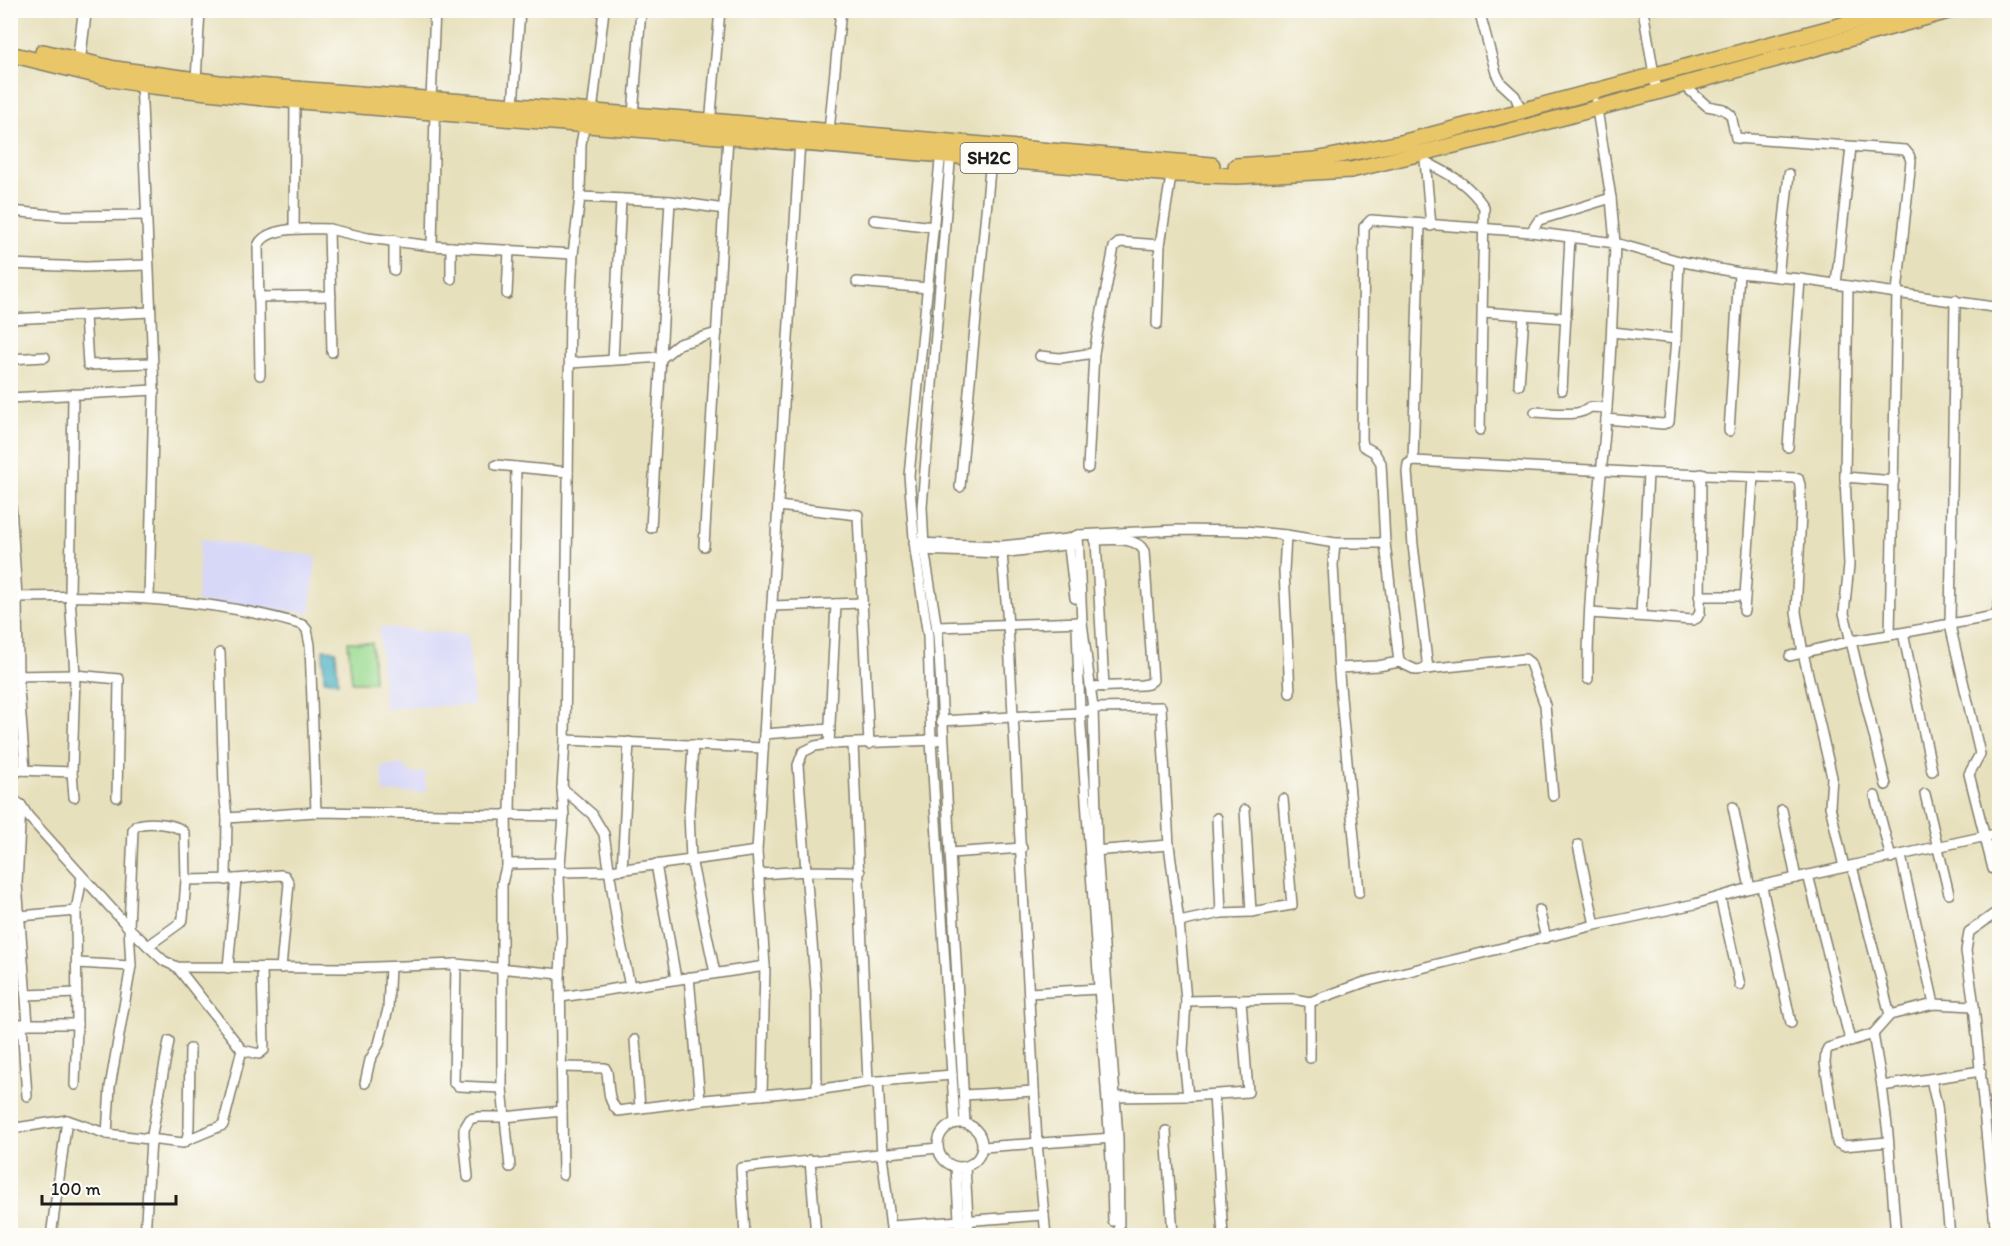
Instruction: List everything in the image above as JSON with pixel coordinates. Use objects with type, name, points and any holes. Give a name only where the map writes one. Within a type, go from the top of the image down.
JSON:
[{"type":"main road","name":"SH2C","points":[[433,105],[513,105],[588,116],[604,127],[710,128],[728,136],[800,136],[829,131],[947,148],[991,159],[1172,169],[1228,166],[1315,160],[1405,142],[1898,10]]},
{"type":"main road","name":"SH2C","points":[[141,78],[196,80],[433,105],[588,116],[633,115],[710,128],[1238,176],[1351,170],[1424,157],[1496,135],[1952,10]]},
{"type":"main road","name":"SH2C","points":[[10,44],[78,66]]},
{"type":"main road","name":"SH2C","points":[[10,54],[141,78],[295,100],[368,99]]},
{"type":"street","points":[[78,66],[85,10]]},
{"type":"street","points":[[196,80],[200,10]]},
{"type":"street","points":[[432,246],[435,10]]},
{"type":"street","points":[[513,105],[520,10]]},
{"type":"street","points":[[563,1175],[560,867],[564,816],[562,788],[565,740],[573,254],[580,197],[581,144],[588,116],[604,10]]},
{"type":"street","points":[[633,115],[641,10]]},
{"type":"street","points":[[710,128],[720,10]]},
{"type":"street","points":[[829,131],[841,10]]},
{"type":"street","points":[[1479,10],[1496,73],[1501,83],[1515,96],[1522,112]]},
{"type":"street","points":[[1643,10],[1657,92]]},
{"type":"street","points":[[141,78],[154,390],[149,598]]},
{"type":"street","points":[[1684,85],[1707,106],[1731,115],[1736,138],[1905,150],[1909,155],[1911,161],[1897,292],[1890,635]]},
{"type":"street","points":[[1588,679],[1590,613],[1612,332],[1615,243],[1611,198],[1594,90]]},
{"type":"street","points":[[294,228],[295,100]]},
{"type":"street","points":[[704,546],[728,136]]},
{"type":"street","points":[[762,1095],[765,966],[757,851],[800,136]]},
{"type":"street","points":[[1836,284],[1851,147]]},
{"type":"street","points":[[947,148],[934,227],[909,475],[928,636],[931,741],[952,1074],[960,1123]]},
{"type":"street","points":[[947,148],[919,546],[937,627],[963,1095],[960,1123]]},
{"type":"street","points":[[1424,157],[1431,226]]},
{"type":"street","points":[[1424,157],[1459,179],[1474,192],[1485,207],[1480,430]]},
{"type":"street","points":[[960,487],[991,159]]},
{"type":"street","points":[[1157,324],[1160,245],[1172,169]]},
{"type":"street","points":[[1778,277],[1789,174]]},
{"type":"street","points":[[580,197],[670,201],[724,209]]},
{"type":"street","points":[[1531,232],[1539,220],[1611,198]]},
{"type":"street","points":[[613,360],[621,199]]},
{"type":"street","points":[[651,528],[663,357],[670,201]]},
{"type":"street","points":[[10,211],[65,216],[146,215]]},
{"type":"street","points":[[874,220],[934,227]]},
{"type":"street","points":[[1399,662],[1385,543],[1381,463],[1374,452],[1363,446],[1362,439],[1364,227],[1371,220],[1531,232],[1615,243],[1680,261],[1739,273],[1897,292],[2000,308]]},
{"type":"street","points":[[1413,461],[1420,224]]},
{"type":"street","points":[[260,375],[258,246],[264,236],[294,228],[329,229],[368,238],[432,246],[573,254]]},
{"type":"street","points":[[329,229],[332,352]]},
{"type":"street","points":[[1562,390],[1570,237]]},
{"type":"street","points":[[394,240],[394,270]]},
{"type":"street","points":[[1088,468],[1094,353],[1114,247],[1119,242],[1160,245]]},
{"type":"street","points":[[451,247],[451,279]]},
{"type":"street","points":[[507,294],[508,250]]},
{"type":"street","points":[[1606,419],[1663,424],[1668,422],[1676,339],[1680,261]]},
{"type":"street","points":[[10,264],[85,267],[148,264]]},
{"type":"street","points":[[1729,431],[1739,273]]},
{"type":"street","points":[[1788,447],[1800,279]]},
{"type":"street","points":[[857,282],[928,288]]},
{"type":"street","points":[[1848,286],[1845,477],[1849,565],[1845,614],[1886,785]]},
{"type":"street","points":[[258,297],[331,296]]},
{"type":"street","points":[[1955,300],[1950,625],[1980,754],[1970,774],[1992,869]]},
{"type":"street","points":[[10,319],[150,312]]},
{"type":"street","points":[[1483,312],[1566,318]]},
{"type":"street","points":[[1519,385],[1524,315]]},
{"type":"street","points":[[85,316],[88,366],[152,363]]},
{"type":"street","points":[[1612,332],[1676,339]]},
{"type":"street","points":[[570,363],[663,357],[679,344],[717,333]]},
{"type":"street","points":[[1040,356],[1060,358],[1094,353]]},
{"type":"street","points":[[10,359],[45,357]]},
{"type":"street","points":[[10,398],[154,390]]},
{"type":"street","points":[[73,394],[70,596],[75,675],[72,772],[74,797]]},
{"type":"street","points":[[1535,412],[1578,413],[1590,407],[1607,408]]},
{"type":"street","points":[[1428,669],[1407,472],[1408,464],[1413,461],[1798,478],[1802,513],[1796,612],[1803,653],[1832,777],[1830,806],[1890,1015]]},
{"type":"street","points":[[496,465],[568,472]]},
{"type":"street","points":[[510,1167],[502,1088],[501,891],[507,866],[516,467]]},
{"type":"street","points":[[1641,616],[1648,473]]},
{"type":"street","points":[[1590,613],[1693,620],[1697,618],[1700,612],[1701,474]]},
{"type":"street","points":[[1744,611],[1753,477]]},
{"type":"street","points":[[1845,477],[1894,481]]},
{"type":"street","points":[[10,490],[14,676],[25,771]]},
{"type":"street","points":[[778,506],[858,514],[869,744]]},
{"type":"street","points":[[919,546],[1002,546],[1177,530],[1246,531],[1335,543],[1385,543]]},
{"type":"street","points":[[1286,535],[1284,571],[1290,693]]},
{"type":"street","points":[[919,546],[1002,553],[1074,540],[1134,541],[1141,544],[1144,551],[1153,680],[1142,685],[1090,687]]},
{"type":"street","points":[[1074,540],[1080,622],[1080,713],[1094,850],[1119,1236]]},
{"type":"street","points":[[1096,540],[1104,687]]},
{"type":"street","points":[[1335,543],[1333,565],[1339,668],[1359,892]]},
{"type":"street","points":[[1002,553],[1022,848],[1037,1143],[1046,1236]]},
{"type":"street","points":[[1699,596],[1745,596]]},
{"type":"street","points":[[14,597],[149,598],[248,610],[303,625],[307,630],[310,645],[316,812]]},
{"type":"street","points":[[2000,600],[1998,616],[2000,629]]},
{"type":"street","points":[[772,606],[862,603]]},
{"type":"street","points":[[830,744],[836,604]]},
{"type":"street","points":[[1790,656],[1851,641],[1998,616]]},
{"type":"street","points":[[937,627],[1080,622]]},
{"type":"street","points":[[1080,622],[1093,708],[1094,850],[1099,989],[1111,1097]]},
{"type":"street","points":[[1903,633],[1932,771]]},
{"type":"street","points":[[220,653],[227,818],[225,880]]},
{"type":"street","points":[[1339,668],[1378,666],[1399,662],[1416,670],[1525,659],[1530,663],[1545,705],[1553,796]]},
{"type":"street","points":[[14,676],[75,675],[119,678],[117,797]]},
{"type":"street","points":[[941,721],[1080,713],[1093,708],[1161,707],[1169,845],[1186,1001],[1183,1051],[1188,1096]]},
{"type":"street","points":[[764,734],[830,729]]},
{"type":"street","points":[[817,1090],[816,990],[799,758],[807,749],[830,744],[944,739]]},
{"type":"street","points":[[565,740],[763,748]]},
{"type":"street","points":[[622,870],[629,742]]},
{"type":"street","points":[[853,744],[873,1081],[892,1231],[963,1221],[1044,1215]]},
{"type":"street","points":[[693,745],[689,813],[691,859],[715,973]]},
{"type":"street","points":[[10,779],[19,770],[72,772]]},
{"type":"street","points":[[562,788],[592,814],[606,842],[618,930],[630,986]]},
{"type":"street","points":[[1925,794],[1949,894]]},
{"type":"street","points":[[1875,796],[1891,858]]},
{"type":"street","points":[[10,797],[21,805],[28,816],[129,928],[164,961],[177,967],[390,967],[456,964],[560,974]]},
{"type":"street","points":[[1179,922],[1221,913],[1251,912],[1292,905],[1283,799]]},
{"type":"street","points":[[21,805],[17,884],[26,995],[27,1096]]},
{"type":"street","points":[[1733,807],[1750,888]]},
{"type":"street","points":[[1245,810],[1251,912]]},
{"type":"street","points":[[1782,810],[1796,878]]},
{"type":"street","points":[[227,818],[316,812],[564,816]]},
{"type":"street","points":[[1217,818],[1221,913]]},
{"type":"street","points":[[106,1134],[111,1087],[131,966],[129,928],[132,837],[136,826],[146,823],[183,829],[186,880],[183,918],[180,923],[148,946]]},
{"type":"street","points":[[1186,1001],[1294,999],[1310,1002],[1365,982],[1595,925],[2000,833]]},
{"type":"street","points":[[1094,850],[1169,845]]},
{"type":"street","points":[[1578,845],[1595,925]]},
{"type":"street","points":[[950,853],[1022,848]]},
{"type":"street","points":[[507,866],[514,862],[610,872],[757,851]]},
{"type":"street","points":[[1901,856],[1934,1004]]},
{"type":"street","points":[[656,864],[676,979]]},
{"type":"street","points":[[760,874],[806,871],[860,872]]},
{"type":"street","points":[[1808,875],[1850,1040]]},
{"type":"street","points":[[186,880],[285,876],[289,883],[281,968]]},
{"type":"street","points":[[75,1085],[76,911],[82,877]]},
{"type":"street","points":[[228,968],[236,879]]},
{"type":"street","points":[[1762,887],[1791,1023]]},
{"type":"street","points":[[1720,897],[1740,986]]},
{"type":"street","points":[[1539,910],[1546,938]]},
{"type":"street","points":[[1996,1236],[1966,941],[1969,932],[1974,927],[2000,910]]},
{"type":"street","points":[[20,916],[76,911]]},
{"type":"street","points":[[77,963],[131,966]]},
{"type":"street","points":[[456,964],[454,1083],[458,1086],[502,1088]]},
{"type":"street","points":[[561,997],[765,966]]},
{"type":"street","points":[[177,967],[242,1050],[259,1054],[264,1050],[262,968]]},
{"type":"street","points":[[365,1083],[370,1060],[379,1044],[388,1009],[390,967]]},
{"type":"street","points":[[689,977],[700,1100]]},
{"type":"street","points":[[1029,993],[1099,989]]},
{"type":"street","points":[[26,995],[77,993]]},
{"type":"street","points":[[1111,1097],[1188,1096],[1248,1092],[1241,1000]]},
{"type":"street","points":[[1310,1002],[1310,1058]]},
{"type":"street","points":[[1888,1142],[1843,1146],[1837,1143],[1825,1063],[1826,1052],[1832,1045],[1872,1034],[1890,1015],[1934,1004],[1974,1005]]},
{"type":"street","points":[[10,1024],[77,1024]]},
{"type":"street","points":[[1872,1034],[1882,1086],[1896,1236]]},
{"type":"street","points":[[145,1236],[151,1140],[169,1041]]},
{"type":"street","points":[[635,1041],[640,1108]]},
{"type":"street","points":[[187,1140],[190,1049]]},
{"type":"street","points":[[11,1132],[67,1120],[106,1134],[183,1143],[223,1125],[242,1050]]},
{"type":"street","points":[[562,1067],[605,1068],[612,1105],[618,1111],[700,1100],[817,1090],[873,1081],[952,1074]]},
{"type":"street","points":[[1882,1086],[1981,1071]]},
{"type":"street","points":[[1931,1079],[1937,1106],[1950,1236]]},
{"type":"street","points":[[963,1095],[1034,1091]]},
{"type":"street","points":[[1214,1095],[1223,1236]]},
{"type":"street","points":[[468,1177],[464,1136],[470,1119],[562,1111]]},
{"type":"street","points":[[51,1236],[67,1120]]},
{"type":"street","points":[[960,1123],[979,1132],[983,1148],[977,1160],[960,1167],[944,1161],[938,1148],[938,1140],[942,1132],[948,1126],[960,1123]]},
{"type":"street","points":[[1166,1131],[1173,1236]]},
{"type":"street","points":[[983,1148],[1114,1138]]},
{"type":"street","points":[[1113,1236],[1114,1138]]},
{"type":"street","points":[[745,1236],[741,1168],[938,1148]]},
{"type":"street","points":[[810,1160],[816,1236]]},
{"type":"street","points":[[960,1167],[963,1221],[960,1236]]},
{"type":"street","points":[[963,1221],[969,1236]]},
{"type":"shaded area","points":[[200,539],[316,556],[310,613],[197,602]]},
{"type":"shaded area","points":[[379,627],[468,635],[474,705],[384,708]]},
{"type":"shaded area","points":[[402,764],[413,774],[425,772],[426,792],[383,793],[381,766]]},
{"type":"green space","points":[[348,642],[372,643],[374,682],[352,682]]},
{"type":"water","points":[[323,649],[336,651],[338,682],[324,680]]}]
